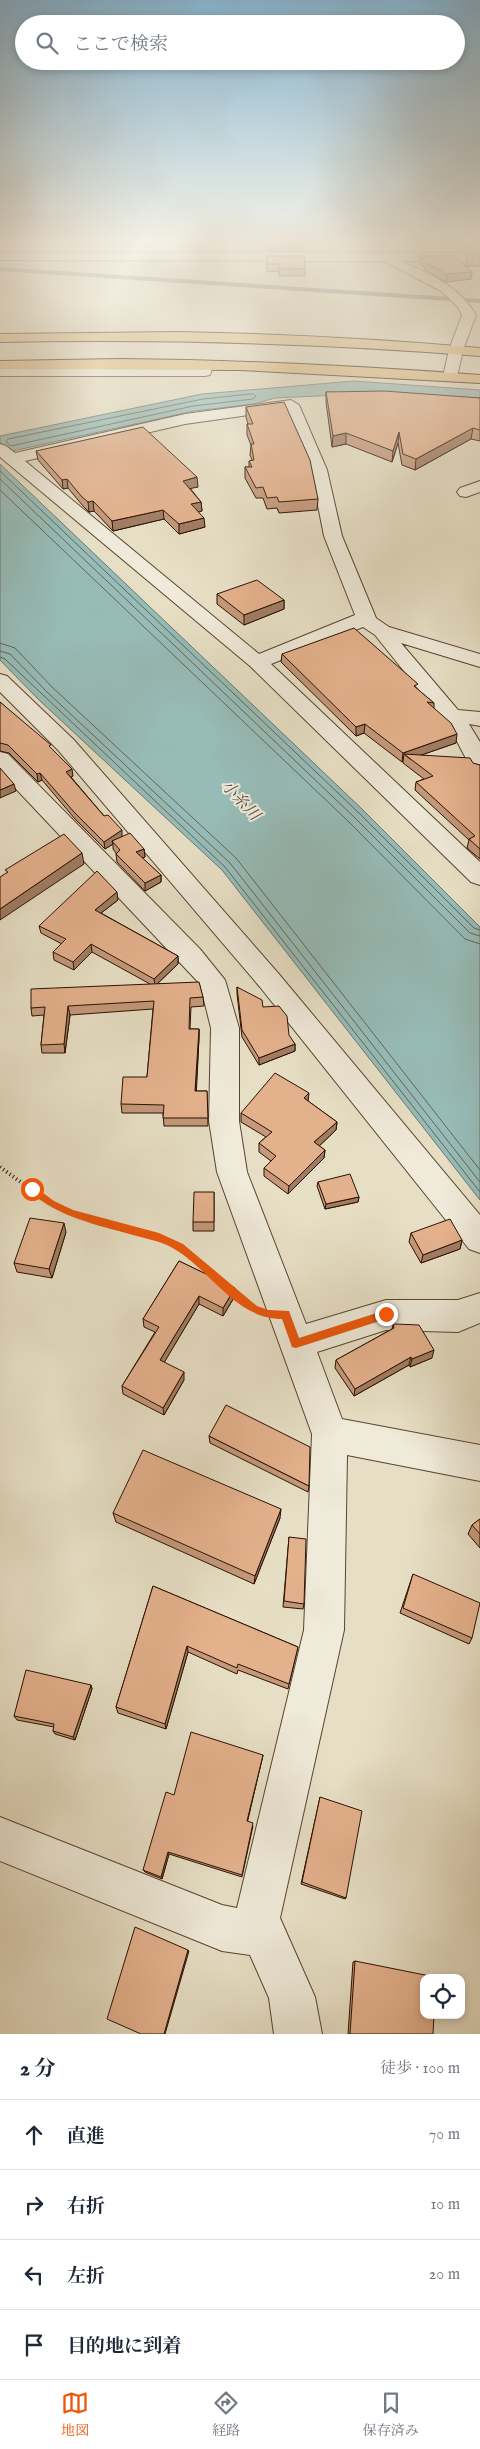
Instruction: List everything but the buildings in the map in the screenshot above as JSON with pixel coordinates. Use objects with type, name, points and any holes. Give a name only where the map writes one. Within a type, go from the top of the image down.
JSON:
[{"type":"main road","points":[[0,338],[185,336],[280,339],[480,352]]},
{"type":"main road","points":[[0,365],[206,365],[480,379]]},
{"type":"street","points":[[450,376],[458,335]]},
{"type":"street","points":[[0,372],[206,372],[206,365]]},
{"type":"street","points":[[6,454],[252,407],[290,405],[319,470],[333,536],[375,626],[450,715],[472,748],[480,765]]},
{"type":"street","points":[[6,454],[258,662],[480,876]]},
{"type":"street","points":[[258,662],[356,621],[480,661]]},
{"type":"street","points":[[0,680],[66,745],[269,980],[480,1240]]},
{"type":"street","points":[[450,715],[480,718]]},
{"type":"street","points":[[4,769],[212,980],[225,1028],[224,1121],[232,1172],[330,1434],[324,1630],[258,1919],[292,1997],[298,2034]]},
{"type":"street","points":[[290,1329],[386,1314],[458,1316],[480,1308]]},
{"type":"street","points":[[330,1434],[480,1463]]},
{"type":"street","points":[[0,1839],[222,1928],[264,1935]]},
{"type":"path","points":[[0,1167],[51,1204],[71,1213],[159,1238],[180,1247],[254,1310],[268,1314],[290,1329]]},
{"type":"water","points":[[354,381],[480,390],[480,403],[340,395],[275,398],[254,404],[194,411],[8,452],[0,443],[0,436],[202,394]]},
{"type":"water","name":"小糸川","points":[[0,464],[362,809],[480,927],[480,1200],[222,870],[39,700],[0,660]]},
{"type":"route","points":[[32,1189],[51,1204],[71,1213],[159,1238],[180,1247],[201,1262],[254,1310],[268,1314],[285,1314],[296,1344],[386,1314]]}]
